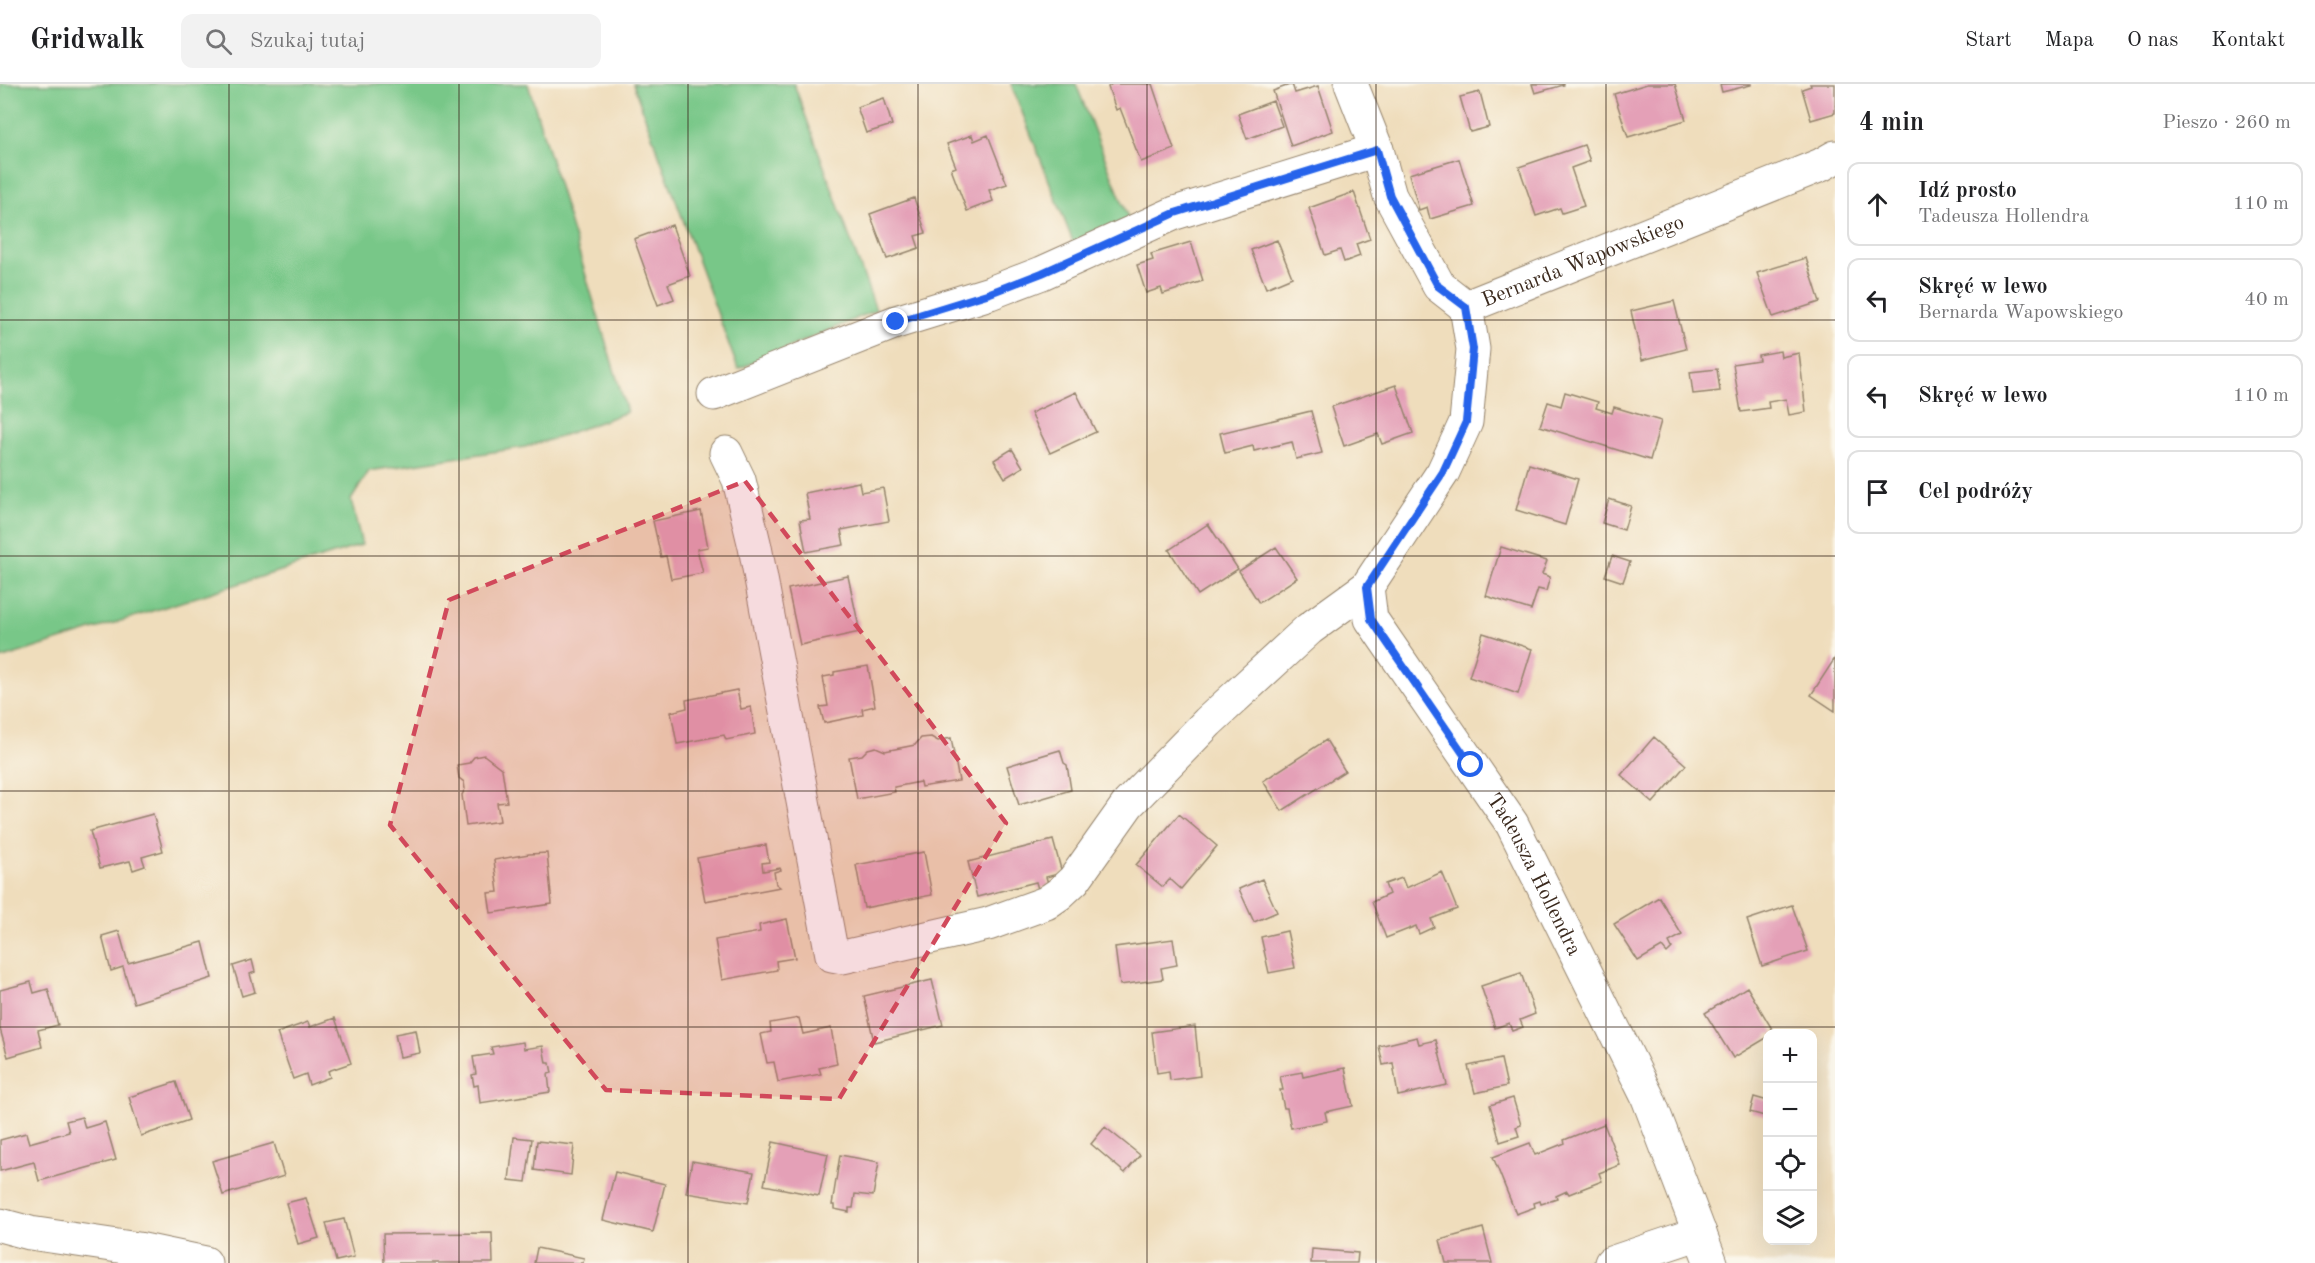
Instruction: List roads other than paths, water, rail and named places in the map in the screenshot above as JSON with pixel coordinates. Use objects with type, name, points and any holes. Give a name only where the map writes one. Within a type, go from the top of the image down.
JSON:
[{"type":"street","name":"Bernarda Wapowskiego","points":[[1351,84],[1377,150],[1390,196],[1438,286],[1466,307],[1821,165],[1835,157]]},
{"type":"street","points":[[714,394],[896,322],[1000,289],[1175,213],[1377,150]]},
{"type":"street","points":[[726,453],[739,480],[754,547],[832,955],[843,957],[988,924],[1046,903],[1059,894],[1074,880],[1128,804],[1208,722],[1309,629],[1367,587],[1443,472],[1466,422],[1473,349],[1466,307]]},
{"type":"street","name":"Tadeusza Hollendra","points":[[1367,587],[1371,619],[1512,824],[1648,1098],[1711,1263]]},
{"type":"street","points":[[0,1225],[30,1233],[138,1249],[205,1263]]},
{"type":"street","points":[[1611,1263],[1700,1233]]}]
